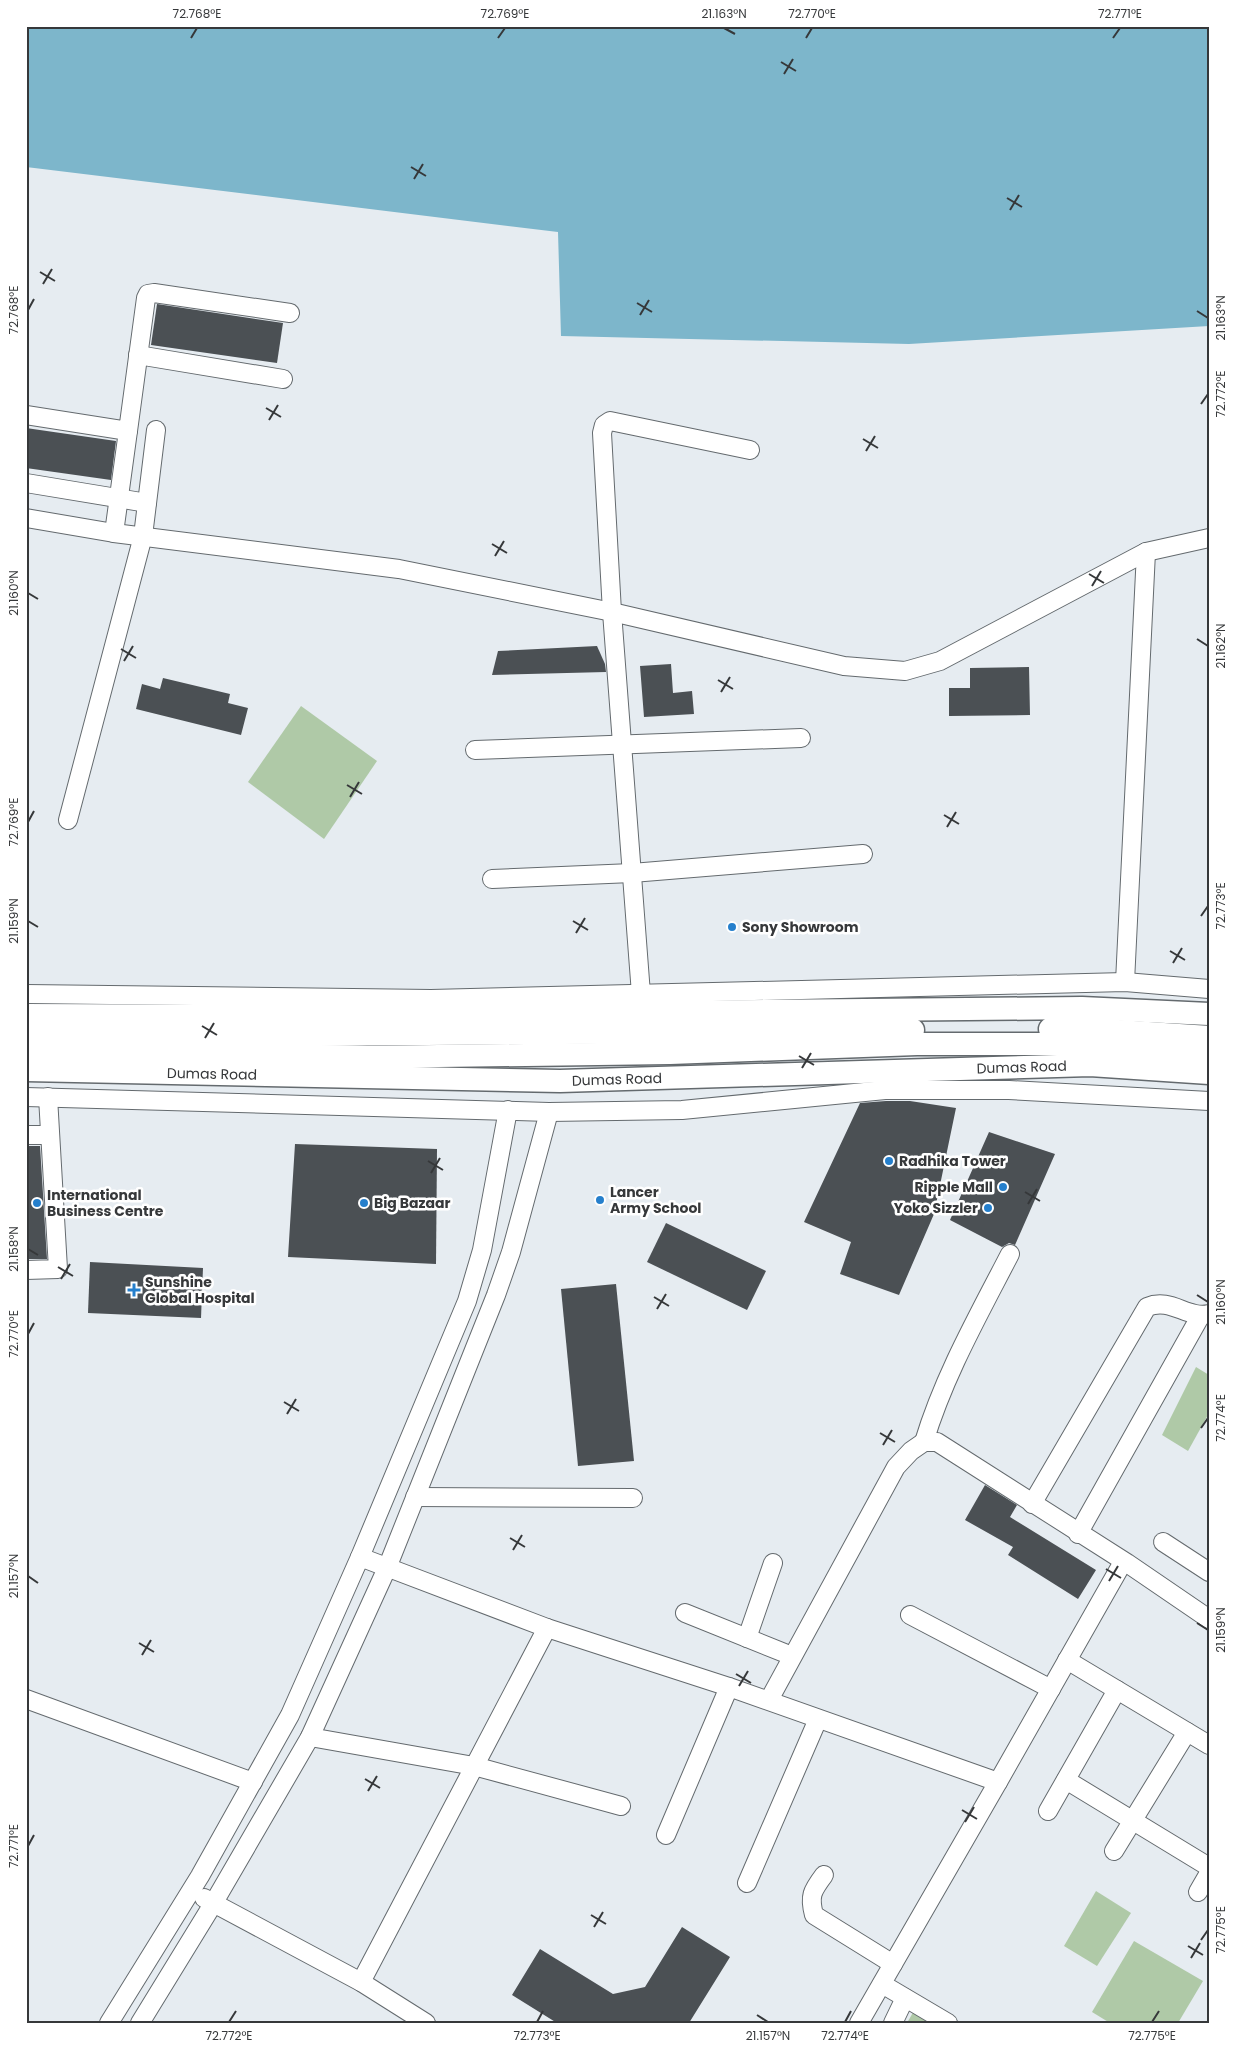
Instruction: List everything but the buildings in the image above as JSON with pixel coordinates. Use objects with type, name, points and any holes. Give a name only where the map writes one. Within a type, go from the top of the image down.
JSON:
[{"type":"main road","points":[[26,1015],[241,1016],[1082,1008],[1209,1014]]},
{"type":"main road","points":[[26,1031],[315,1035],[1086,1029],[1209,1037]]},
{"type":"main road","points":[[26,1050],[367,1057],[670,1053],[917,1044],[1067,1044],[1209,1052]]},
{"type":"main road","name":"Dumas Road","points":[[26,1070],[560,1081],[1090,1065],[1209,1073]]},
{"type":"street","points":[[110,532],[114,498],[128,431],[148,294],[154,293],[290,313]]},
{"type":"street","points":[[138,355],[283,379]]},
{"type":"street","points":[[26,415],[128,431]]},
{"type":"street","points":[[641,994],[612,612],[602,433],[604,425],[610,420],[750,450]]},
{"type":"street","points":[[68,820],[143,536],[156,430]]},
{"type":"street","points":[[26,483],[147,503]]},
{"type":"street","points":[[26,518],[110,532],[400,569],[612,612],[844,666],[904,671],[940,661],[1146,552],[1209,538]]},
{"type":"street","points":[[1125,982],[1146,552]]},
{"type":"street","points":[[475,750],[802,738]]},
{"type":"street","points":[[492,879],[632,873],[864,854]]},
{"type":"street","points":[[26,994],[431,999],[1125,982],[1209,988]]},
{"type":"street","points":[[26,1097],[549,1112],[682,1110],[885,1090],[1009,1090],[1209,1101]]},
{"type":"street","points":[[26,1270],[58,1269],[48,1097]]},
{"type":"street","points":[[109,2023],[191,1890],[290,1715],[360,1557],[467,1301],[482,1250],[508,1110]]},
{"type":"street","points":[[140,2023],[213,1904],[310,1737],[387,1568],[496,1295],[549,1112]]},
{"type":"street","points":[[26,1135],[50,1135]]},
{"type":"street","points":[[924,1442],[932,1415],[950,1370],[1010,1254]]},
{"type":"street","points":[[1032,1504],[1141,1313],[1155,1303],[1164,1303],[1205,1314],[1078,1534]]},
{"type":"street","points":[[769,1700],[896,1467],[911,1451],[924,1442],[937,1442],[1209,1619]]},
{"type":"street","points":[[415,1498],[633,1498]]},
{"type":"street","points":[[1163,1542],[1209,1572]]},
{"type":"street","points":[[360,1557],[547,1628],[769,1700],[998,1782]]},
{"type":"street","points":[[859,2023],[1123,1562]]},
{"type":"street","points":[[747,1638],[774,1563]]},
{"type":"street","points":[[685,1613],[792,1656]]},
{"type":"street","points":[[910,1615],[1050,1689]]},
{"type":"street","points":[[361,1982],[547,1628]]},
{"type":"street","points":[[1067,1660],[1209,1745]]},
{"type":"street","points":[[666,1834],[729,1687]]},
{"type":"street","points":[[1048,1811],[1118,1690]]},
{"type":"street","points":[[26,1699],[253,1782]]},
{"type":"street","points":[[747,1883],[818,1719]]},
{"type":"street","points":[[1114,1851],[1187,1732]]},
{"type":"street","points":[[310,1737],[474,1766],[620,1806]]},
{"type":"street","points":[[1066,1780],[1209,1866]]},
{"type":"street","points":[[1198,1892],[1209,1872]]},
{"type":"street","points":[[824,1875],[814,1888],[810,1900],[814,1915],[893,1964]]},
{"type":"street","points":[[191,1890],[213,1904],[361,1982],[426,2023]]},
{"type":"street","points":[[882,1984],[948,2023]]},
{"type":"street","points":[[893,2023],[905,1998]]},
{"type":"green space","points":[[301,706],[377,761],[324,839],[248,782]]},
{"type":"green space","points":[[1196,1367],[1209,1375],[1209,1413],[1188,1451],[1162,1435]]},
{"type":"green space","points":[[1096,1891],[1131,1913],[1097,1966],[1064,1946]]},
{"type":"green space","points":[[1134,1941],[1203,1981],[1178,2023],[1110,2023],[1092,2012]]},
{"type":"green space","points":[[915,2009],[943,2023],[907,2023]]},
{"type":"water","points":[[26,26],[1209,26],[1209,326],[909,344],[561,336],[558,232],[26,167]]},
{"type":"place","name":"Sony Showroom","points":[[732,927]]},
{"type":"place","name":"Radhika Tower","points":[[889,1161]]},
{"type":"place","name":"Ripple Mall","points":[[1003,1187]]},
{"type":"place","name":"Lancer Army School","points":[[600,1200]]},
{"type":"place","name":"International Business Centre","points":[[37,1203]]},
{"type":"place","name":"Big Bazaar","points":[[364,1203]]},
{"type":"place","name":"Yoko Sizzler","points":[[988,1208]]},
{"type":"place","name":"Sunshine Global Hospital","points":[[134,1290]]}]
